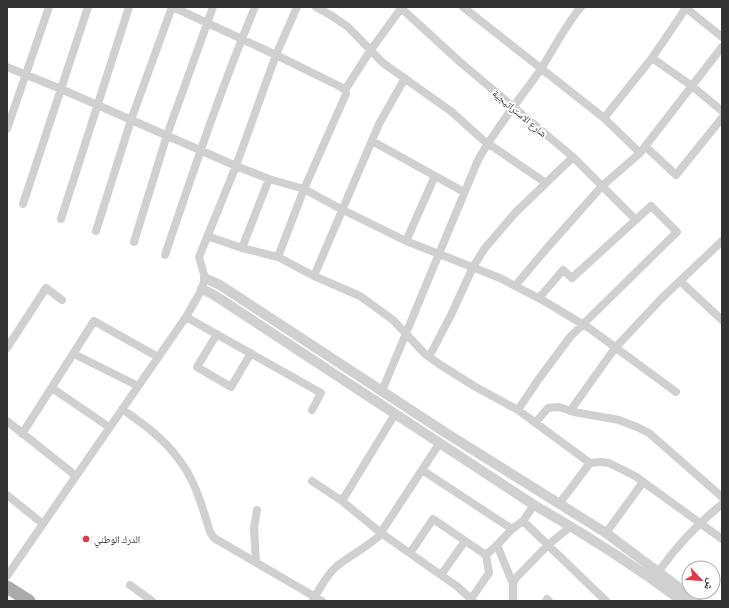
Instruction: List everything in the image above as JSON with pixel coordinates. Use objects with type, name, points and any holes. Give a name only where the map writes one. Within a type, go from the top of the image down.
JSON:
[{"type":"main road","points":[[7,587],[29,601]]},
{"type":"street","points":[[7,129],[50,7]]},
{"type":"street","points":[[23,204],[88,7]]},
{"type":"street","points":[[61,219],[129,7]]},
{"type":"street","points":[[96,231],[131,120],[172,7],[276,55],[345,90]]},
{"type":"street","points":[[134,242],[167,135],[213,7]]},
{"type":"street","points":[[165,255],[201,150],[255,7]]},
{"type":"street","points":[[7,576],[186,317],[202,289],[205,278],[199,257],[236,166],[276,55],[298,7]]},
{"type":"street","points":[[316,7],[348,27],[383,63],[452,112],[488,143],[546,183]]},
{"type":"street","points":[[278,257],[304,189],[346,94],[345,90],[370,51],[402,7]]},
{"type":"street","name":"شارع الاستراتيجية","points":[[402,7],[460,62],[573,157],[636,220]]},
{"type":"street","points":[[463,7],[676,175],[722,118]]},
{"type":"street","points":[[382,391],[478,160],[581,7]]},
{"type":"street","points":[[604,118],[652,58],[685,8],[722,37]]},
{"type":"street","points":[[515,286],[602,186],[643,150],[722,47]]},
{"type":"street","points":[[652,58],[692,86],[722,111]]},
{"type":"street","points":[[7,67],[61,89],[236,166],[269,179],[304,189],[406,241],[473,267],[540,298],[584,325],[676,392]]},
{"type":"street","points":[[314,276],[379,124],[405,78]]},
{"type":"street","points":[[372,140],[464,192]]},
{"type":"street","points":[[429,357],[451,315],[473,267],[485,248],[515,213],[573,157]]},
{"type":"street","points":[[406,241],[435,176]]},
{"type":"street","points":[[242,248],[269,179]]},
{"type":"street","points":[[518,410],[570,337],[584,325],[677,232],[651,206],[572,278],[563,270],[540,298]]},
{"type":"street","points":[[207,236],[242,248],[278,257],[314,276],[360,296],[393,320],[429,357],[474,386],[518,410],[590,463],[609,463],[643,482],[722,539]]},
{"type":"street","points":[[570,411],[615,348],[662,298],[721,244]]},
{"type":"street","points":[[205,278],[220,285],[382,391],[606,533],[659,571],[697,601]]},
{"type":"street","points":[[680,281],[722,320]]},
{"type":"street","points":[[7,347],[46,288],[62,300]]},
{"type":"street","points":[[202,289],[214,295],[439,444],[534,505],[571,526],[652,579],[682,601]]},
{"type":"street","points":[[186,317],[321,393],[312,410]]},
{"type":"street","points":[[22,434],[94,322],[158,357]]},
{"type":"street","points":[[217,334],[197,367],[232,387],[251,353]]},
{"type":"street","points":[[74,354],[138,386]]},
{"type":"street","points":[[52,388],[109,427]]},
{"type":"street","points":[[536,422],[548,408],[559,407],[570,411],[619,420],[637,427],[650,433],[722,497]]},
{"type":"street","points":[[122,409],[142,423],[177,456],[197,490],[210,532],[214,538],[317,600],[330,573],[336,567],[369,544],[381,533],[439,444]]},
{"type":"street","points":[[342,501],[395,414]]},
{"type":"street","points":[[7,421],[76,476]]},
{"type":"street","points":[[559,504],[590,463]]},
{"type":"street","points":[[422,470],[512,529]]},
{"type":"street","points":[[312,481],[342,501],[381,533],[441,575],[472,600],[489,573],[486,555],[433,518],[410,553]]},
{"type":"street","points":[[606,533],[643,482]]},
{"type":"street","points":[[7,495],[43,524]]},
{"type":"street","points":[[659,571],[675,550],[700,522],[722,504]]},
{"type":"street","points":[[486,555],[512,529],[523,521],[534,505]]},
{"type":"street","points":[[256,562],[254,535],[257,510]]},
{"type":"street","points":[[523,521],[606,601]]},
{"type":"street","points":[[513,584],[515,579],[548,545],[571,526]]},
{"type":"street","points":[[441,575],[465,541]]},
{"type":"street","points":[[497,545],[513,584],[513,601]]},
{"type":"street","points":[[130,586],[152,601]]},
{"type":"street","points":[[546,601],[547,599],[549,601]]},
{"type":"place","name":"الدرك الوطني","points":[[86,539]]}]
